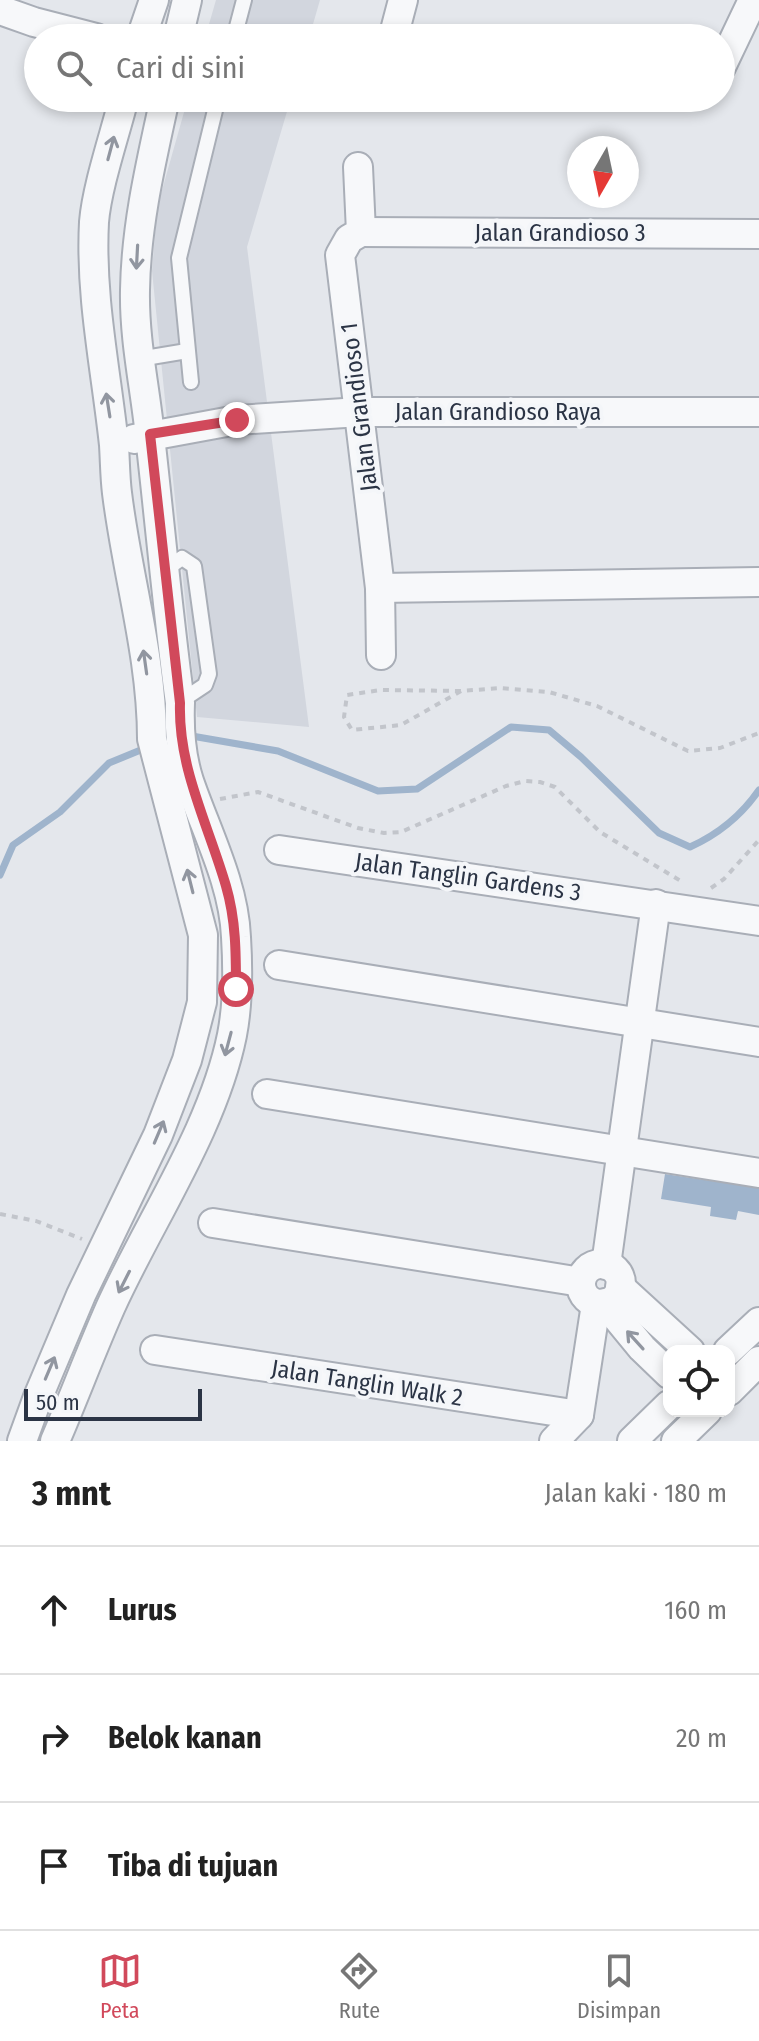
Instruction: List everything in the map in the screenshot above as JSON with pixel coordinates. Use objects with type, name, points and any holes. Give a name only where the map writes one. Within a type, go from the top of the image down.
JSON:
[{"type":"street","points":[[146,24],[154,0]]},
{"type":"street","points":[[181,24],[187,0]]},
{"type":"street","points":[[397,24],[403,0]]},
{"type":"street","points":[[735,38],[753,0]]},
{"type":"street","points":[[0,10],[42,24]]},
{"type":"street","points":[[22,1441],[102,1249],[158,1135],[187,1060],[202,1002],[203,935],[152,727],[102,371],[93,270],[94,218],[120,112]]},
{"type":"street","points":[[55,1441],[111,1306],[180,1172],[216,1088],[232,1035],[236,989],[236,934],[226,887],[193,791],[179,715],[150,434],[139,359],[135,294],[137,244],[162,112]]},
{"type":"street","points":[[358,167],[361,232]]},
{"type":"street","name":"Jalan Grandioso 3","points":[[361,232],[759,234]]},
{"type":"street","name":"Jalan Grandioso 1","points":[[361,232],[349,239],[340,255],[380,588],[381,655]]},
{"type":"street","name":"Jalan Grandioso Raya","points":[[114,445],[150,434],[237,420],[360,412],[759,412]]},
{"type":"street","points":[[380,588],[759,582]]},
{"type":"street","name":"Jalan Tanglin Gardens 3","points":[[279,850],[759,921]]},
{"type":"street","points":[[554,1441],[579,1415],[602,1288],[656,904]]},
{"type":"street","points":[[279,965],[759,1042]]},
{"type":"street","points":[[267,1094],[759,1173]]},
{"type":"street","points":[[213,1223],[602,1288],[682,1345]]},
{"type":"street","points":[[602,1288],[642,1348],[663,1368]]},
{"type":"street","points":[[734,1345],[759,1322]]},
{"type":"street","name":"Jalan Tanglin Walk 2","points":[[155,1350],[579,1415]]},
{"type":"street","points":[[735,1384],[759,1361]]},
{"type":"street","points":[[632,1441],[663,1411]]},
{"type":"street","points":[[676,1441],[701,1417]]},
{"type":"lane","points":[[238,24],[244,0]]},
{"type":"lane","points":[[191,382],[179,258],[215,112]]},
{"type":"lane","points":[[139,359],[187,351]]},
{"type":"lane","points":[[152,727],[179,715]]},
{"type":"path","points":[[461,691],[401,725],[352,730],[344,717],[347,695],[381,690],[501,688],[549,692],[597,706],[688,751],[720,748],[759,733]]},
{"type":"path","points":[[193,791],[258,792],[358,828],[384,833],[401,832],[506,786],[525,781],[540,782],[555,787],[600,832],[691,886]]},
{"type":"path","points":[[700,888],[709,889],[724,879],[759,840]]},
{"type":"path","points":[[0,1214],[36,1221],[102,1249]]},
{"type":"shaded area","points":[[216,0],[320,0],[313,24],[209,24]]},
{"type":"shaded area","points":[[184,112],[287,112],[247,247],[309,727],[197,717],[152,271],[157,208]]},
{"type":"water","points":[[665,1174],[759,1188],[759,1215],[738,1211],[736,1220],[710,1216],[711,1207],[661,1199]]},
{"type":"waterway","points":[[186,735],[278,751],[378,791],[417,789],[511,727],[549,730],[659,833],[690,847],[729,823],[759,790]]},
{"type":"waterway","points":[[0,875],[13,845],[60,812],[109,763],[148,747]]},
{"type":"route","points":[[236,989],[236,934],[226,887],[188,779],[179,727],[180,703],[150,434],[237,420]]}]
